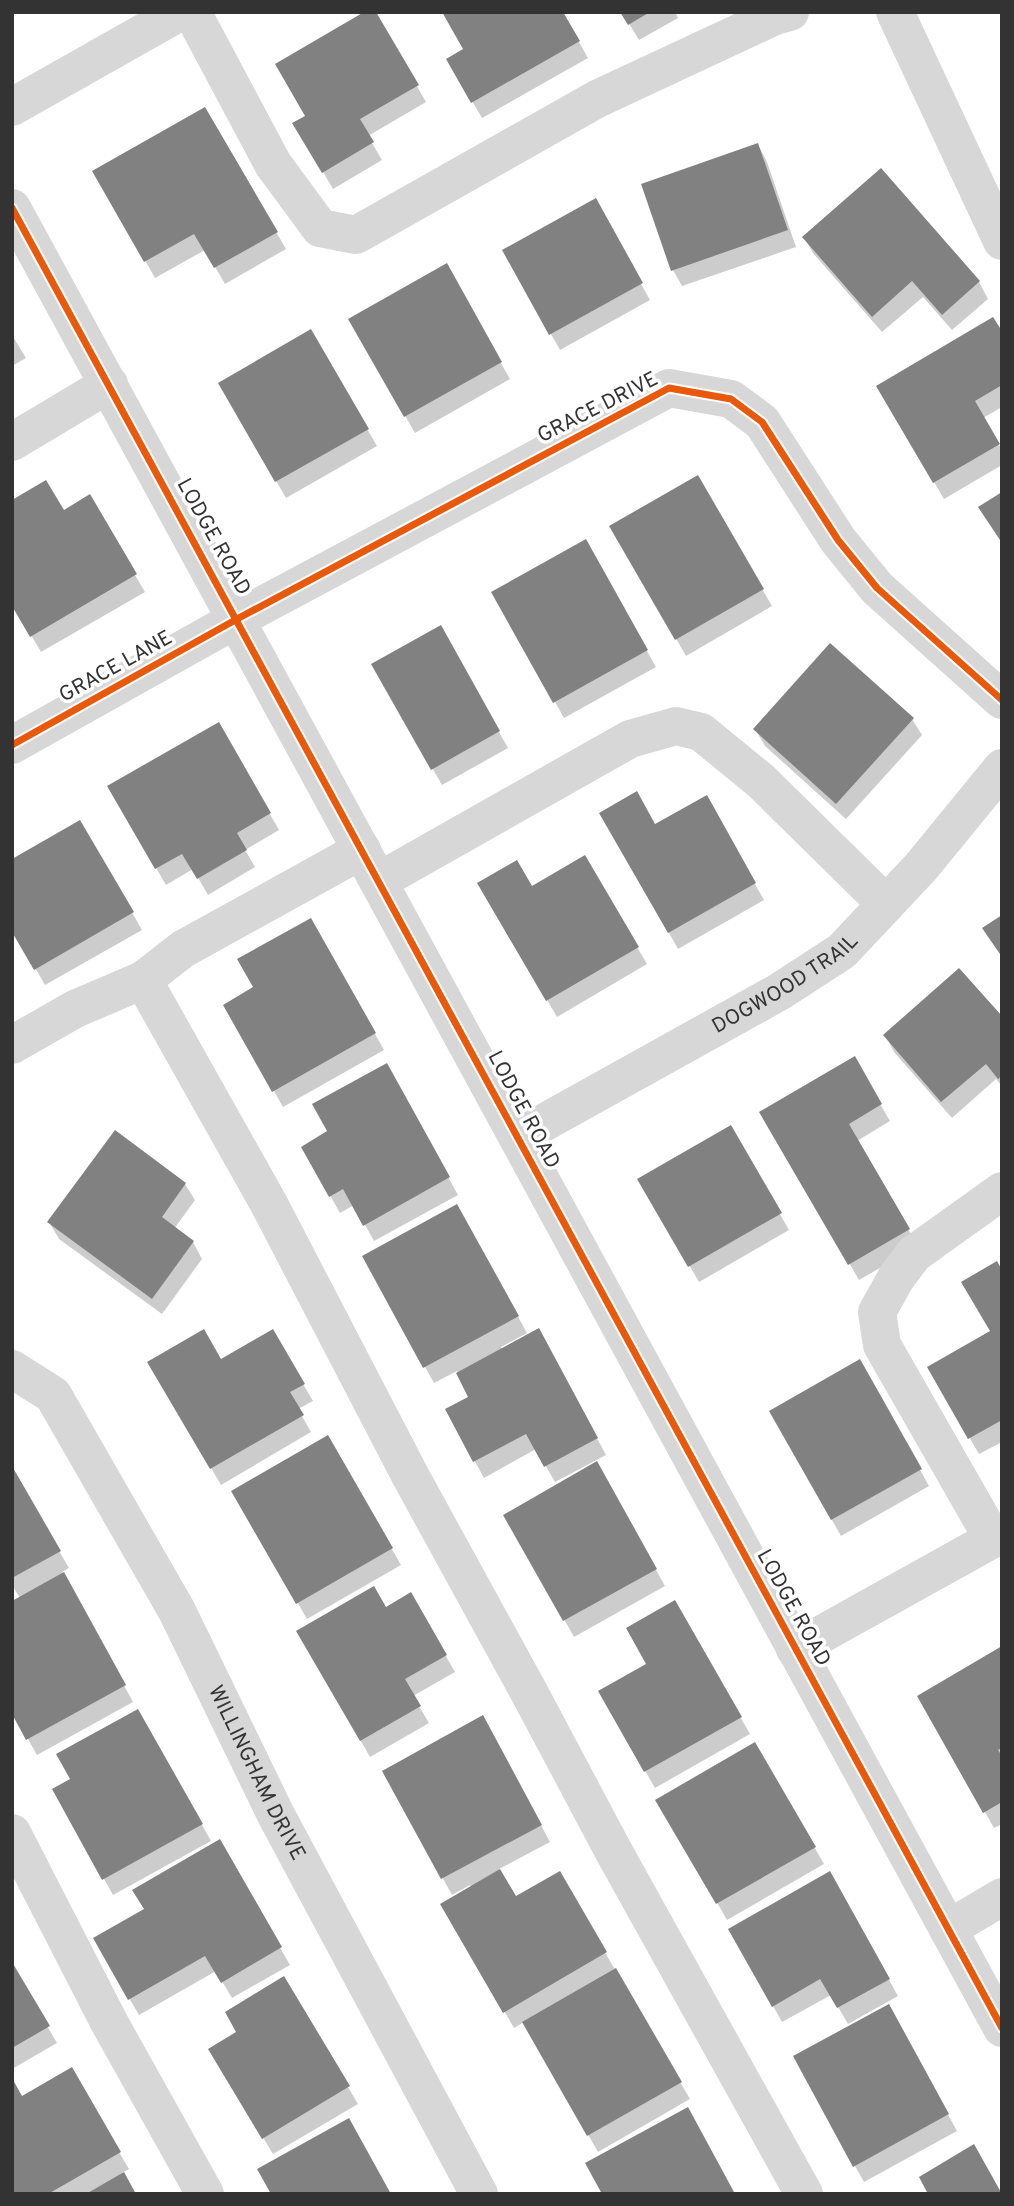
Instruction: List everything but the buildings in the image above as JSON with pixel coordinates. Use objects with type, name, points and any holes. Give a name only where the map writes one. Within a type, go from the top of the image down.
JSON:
[{"type":"street","points":[[12,107],[180,12]]},
{"type":"street","points":[[192,12],[273,164],[320,228],[356,235],[597,99],[775,16],[790,12]]},
{"type":"street","points":[[895,12],[1002,241]]},
{"type":"street","name":"LODGE ROAD","points":[[12,208],[1002,2028]]},
{"type":"street","points":[[12,442],[109,384]]},
{"type":"street","name":"GRACE DRIVE","points":[[237,619],[669,388],[731,399],[762,422],[838,540],[877,588],[1002,700]]},
{"type":"street","name":"GRACE LANE","points":[[12,745],[237,619]]},
{"type":"street","points":[[12,1045],[75,1009],[143,980],[183,949],[371,865],[630,739],[676,726],[701,732],[761,781],[886,904]]},
{"type":"street","name":"DOGWOOD TRAIL","points":[[518,1137],[779,992],[842,951],[921,867],[1002,768]]},
{"type":"street","points":[[143,980],[270,1204],[411,1477],[614,1852],[804,2194]]},
{"type":"street","points":[[795,1649],[997,1536],[881,1345],[877,1312],[896,1278],[914,1254],[1002,1191]]},
{"type":"street","name":"WILLINGHAM DRIVE","points":[[12,1368],[53,1395],[177,1611],[276,1815],[383,2010],[479,2194]]},
{"type":"street","points":[[12,1833],[109,2022],[205,2194]]},
{"type":"street","points":[[948,1929],[1002,1898]]},
{"type":"cycle path","points":[[12,208],[1002,2028]]},
{"type":"cycle path","points":[[12,745],[237,619],[669,388],[731,399],[762,422],[838,540],[877,588],[1002,700]]}]
